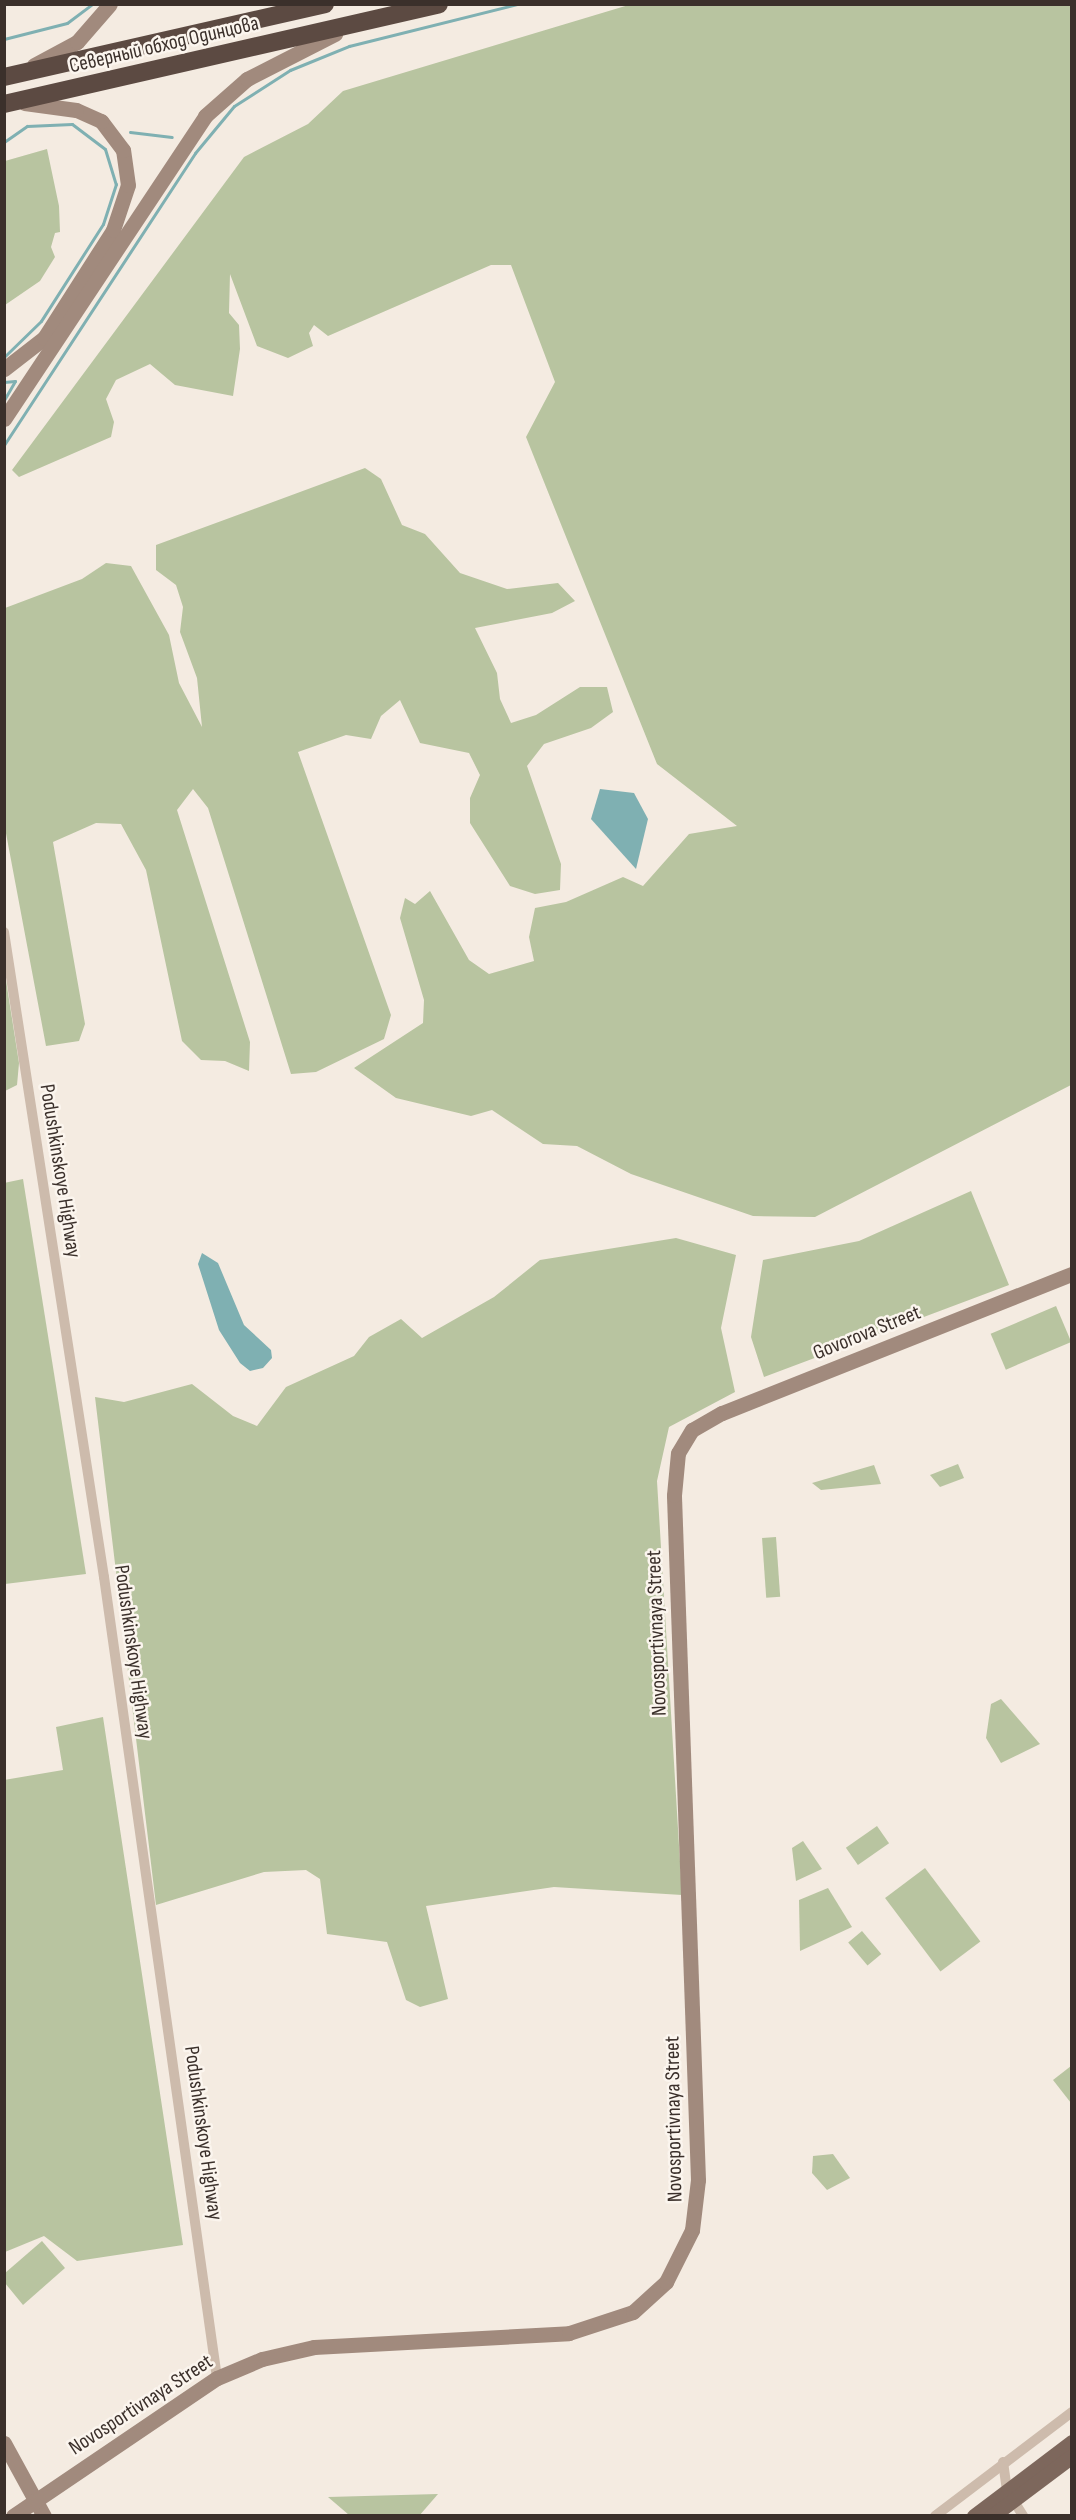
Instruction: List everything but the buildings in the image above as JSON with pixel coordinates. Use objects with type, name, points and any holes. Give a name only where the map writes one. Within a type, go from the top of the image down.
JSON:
[{"type":"highway","name":"Северный обход Одинцова","points":[[4,76],[325,4]]},
{"type":"highway","name":"Северный обход Одинцова","points":[[5,104],[358,25],[439,4]]},
{"type":"main road","points":[[4,76],[77,42],[110,4]]},
{"type":"main road","points":[[4,419],[205,116],[258,71],[358,25]]},
{"type":"main road","points":[[4,369],[37,347],[113,230],[126,197],[128,172],[118,141],[89,114],[60,106],[5,104]]},
{"type":"main road","name":"Govorova Street","points":[[684,1441],[703,1421],[1071,1274]]},
{"type":"main road","name":"Novosportivnaya Street","points":[[14,2516],[217,2378],[293,2349],[593,2328],[645,2303],[677,2267],[692,2230],[699,2180],[674,1495],[675,1465],[684,1441]]},
{"type":"main road","points":[[992,2516],[1009,2496],[1071,2442]]},
{"type":"main road","points":[[4,2443],[44,2516]]},
{"type":"main road","points":[[974,2516],[1071,2456]]},
{"type":"street","name":"Podushkinskoye Highway","points":[[4,932],[104,1577],[217,2378]]},
{"type":"street","points":[[935,2516],[1071,2412]]},
{"type":"street","points":[[1003,2462],[1009,2496],[1023,2516]]},
{"type":"green space","points":[[632,4],[1071,5],[1071,1085],[815,1217],[753,1216],[631,1174],[577,1146],[543,1144],[492,1110],[471,1116],[396,1098],[354,1068],[423,1023],[424,1000],[400,918],[405,898],[415,904],[430,891],[469,960],[489,974],[534,961],[529,937],[535,908],[566,902],[623,877],[643,886],[689,834],[737,826],[657,764],[526,437],[555,382],[511,265],[491,265],[328,336],[314,325],[309,333],[313,346],[288,358],[257,346],[230,274],[229,313],[239,325],[240,349],[233,396],[175,385],[150,364],[116,380],[106,399],[114,422],[111,437],[19,477],[12,470],[244,157],[308,124],[343,91]]},
{"type":"green space","points":[[47,149],[59,206],[60,232],[55,233],[51,247],[55,257],[40,281],[5,305],[5,161]]},
{"type":"green space","points":[[365,468],[381,479],[402,525],[425,534],[460,573],[507,589],[558,583],[575,601],[552,613],[475,628],[497,673],[500,699],[511,723],[536,715],[580,687],[607,687],[613,712],[591,728],[544,744],[527,766],[561,864],[560,890],[535,894],[510,886],[470,823],[470,798],[480,775],[469,753],[420,743],[400,700],[381,716],[371,739],[346,735],[298,752],[391,1015],[384,1039],[316,1072],[291,1074],[208,808],[193,789],[177,810],[250,1042],[249,1071],[225,1061],[201,1060],[182,1041],[146,870],[121,824],[96,823],[53,842],[85,1024],[79,1041],[46,1046],[5,828],[5,608],[82,579],[106,563],[131,566],[169,635],[179,683],[202,727],[197,678],[180,632],[183,607],[176,585],[156,570],[156,545]]},
{"type":"green space","points":[[5,974],[19,1063],[17,1085],[5,1091]]},
{"type":"green space","points":[[23,1179],[86,1574],[5,1584],[4,1183]]},
{"type":"green space","points":[[971,1191],[1009,1285],[764,1377],[751,1337],[763,1260],[859,1241]]},
{"type":"green space","points":[[676,1238],[736,1255],[721,1328],[735,1392],[669,1427],[657,1481],[682,1895],[554,1887],[426,1906],[448,1999],[420,2007],[406,2000],[387,1942],[327,1934],[320,1879],[306,1870],[264,1872],[156,1905],[95,1397],[124,1402],[192,1384],[233,1416],[257,1426],[286,1387],[354,1356],[369,1337],[401,1319],[422,1338],[494,1297],[540,1260]]},
{"type":"green space","points":[[1056,1306],[1071,1342],[1006,1370],[991,1334]]},
{"type":"green space","points":[[958,1464],[964,1478],[940,1487],[930,1475]]},
{"type":"green space","points":[[874,1465],[881,1484],[821,1490],[812,1483]]},
{"type":"green space","points":[[776,1537],[780,1597],[766,1598],[762,1538]]},
{"type":"green space","points":[[1001,1699],[1040,1744],[1001,1763],[986,1738],[991,1704]]},
{"type":"green space","points":[[103,1717],[183,2245],[77,2261],[44,2236],[5,2252],[4,1780],[63,1770],[56,1727]]},
{"type":"green space","points":[[877,1826],[889,1843],[858,1865],[846,1848]]},
{"type":"green space","points":[[803,1841],[822,1869],[796,1881],[792,1848]]},
{"type":"green space","points":[[925,1868],[980,1941],[940,1972],[885,1898]]},
{"type":"green space","points":[[828,1888],[852,1927],[800,1951],[799,1900]]},
{"type":"green space","points":[[862,1931],[881,1954],[867,1966],[848,1943]]},
{"type":"green space","points":[[1071,2066],[1071,2103],[1053,2080]]},
{"type":"green space","points":[[833,2154],[850,2178],[827,2190],[812,2173],[813,2156]]},
{"type":"green space","points":[[42,2241],[65,2268],[23,2305],[5,2283],[5,2273]]},
{"type":"green space","points":[[438,2494],[419,2516],[349,2515],[328,2497]]},
{"type":"water","points":[[600,789],[634,793],[648,819],[636,869],[591,819]]},
{"type":"water","points":[[202,1253],[218,1263],[244,1325],[271,1350],[272,1358],[263,1368],[250,1371],[240,1363],[219,1330],[198,1264]]},
{"type":"waterway","points":[[4,39],[67,23],[92,4]]},
{"type":"waterway","points":[[4,445],[195,153],[234,106],[290,70],[349,46],[517,4]]},
{"type":"waterway","points":[[4,142],[27,126],[72,124],[105,149],[116,184],[103,224],[41,321],[4,357]]},
{"type":"waterway","points":[[130,132],[172,137]]},
{"type":"waterway","points":[[4,382],[15,381],[4,400]]}]
